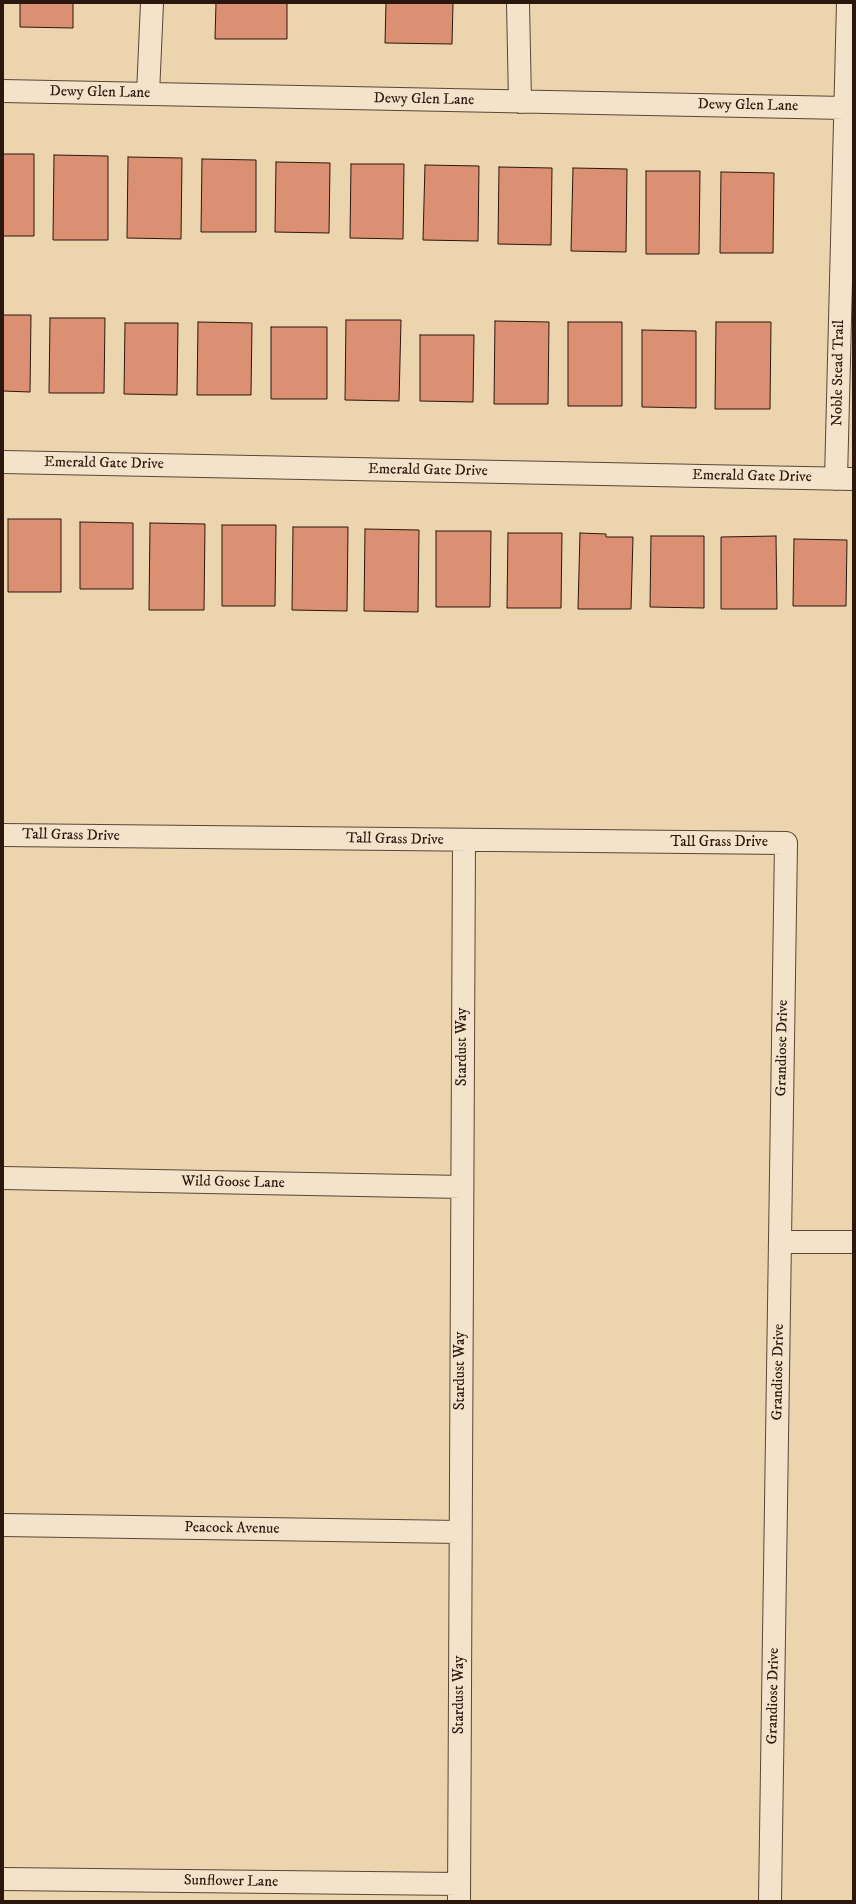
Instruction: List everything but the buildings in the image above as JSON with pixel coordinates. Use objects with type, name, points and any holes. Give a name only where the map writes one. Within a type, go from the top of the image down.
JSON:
[{"type":"street","points":[[148,94],[152,3]]},
{"type":"street","points":[[518,3],[520,102]]},
{"type":"street","name":"Noble Stead Trail","points":[[845,479],[846,108],[848,3]]},
{"type":"street","name":"Dewy Glen Lane","points":[[3,91],[846,108]]},
{"type":"street","name":"Emerald Gate Drive","points":[[3,462],[845,479]]},
{"type":"street","name":"Tall Grass Drive","points":[[3,835],[464,841],[786,843]]},
{"type":"street","name":"Stardust Way","points":[[459,1893],[464,841]]},
{"type":"street","name":"Grandiose Drive","points":[[770,1901],[786,843]]},
{"type":"street","name":"Wild Goose Lane","points":[[3,1178],[462,1187]]},
{"type":"street","points":[[781,1242],[853,1242]]},
{"type":"street","name":"Peacock Avenue","points":[[3,1525],[460,1532]]},
{"type":"street","name":"Sunflower Lane","points":[[3,1879],[459,1893]]}]
